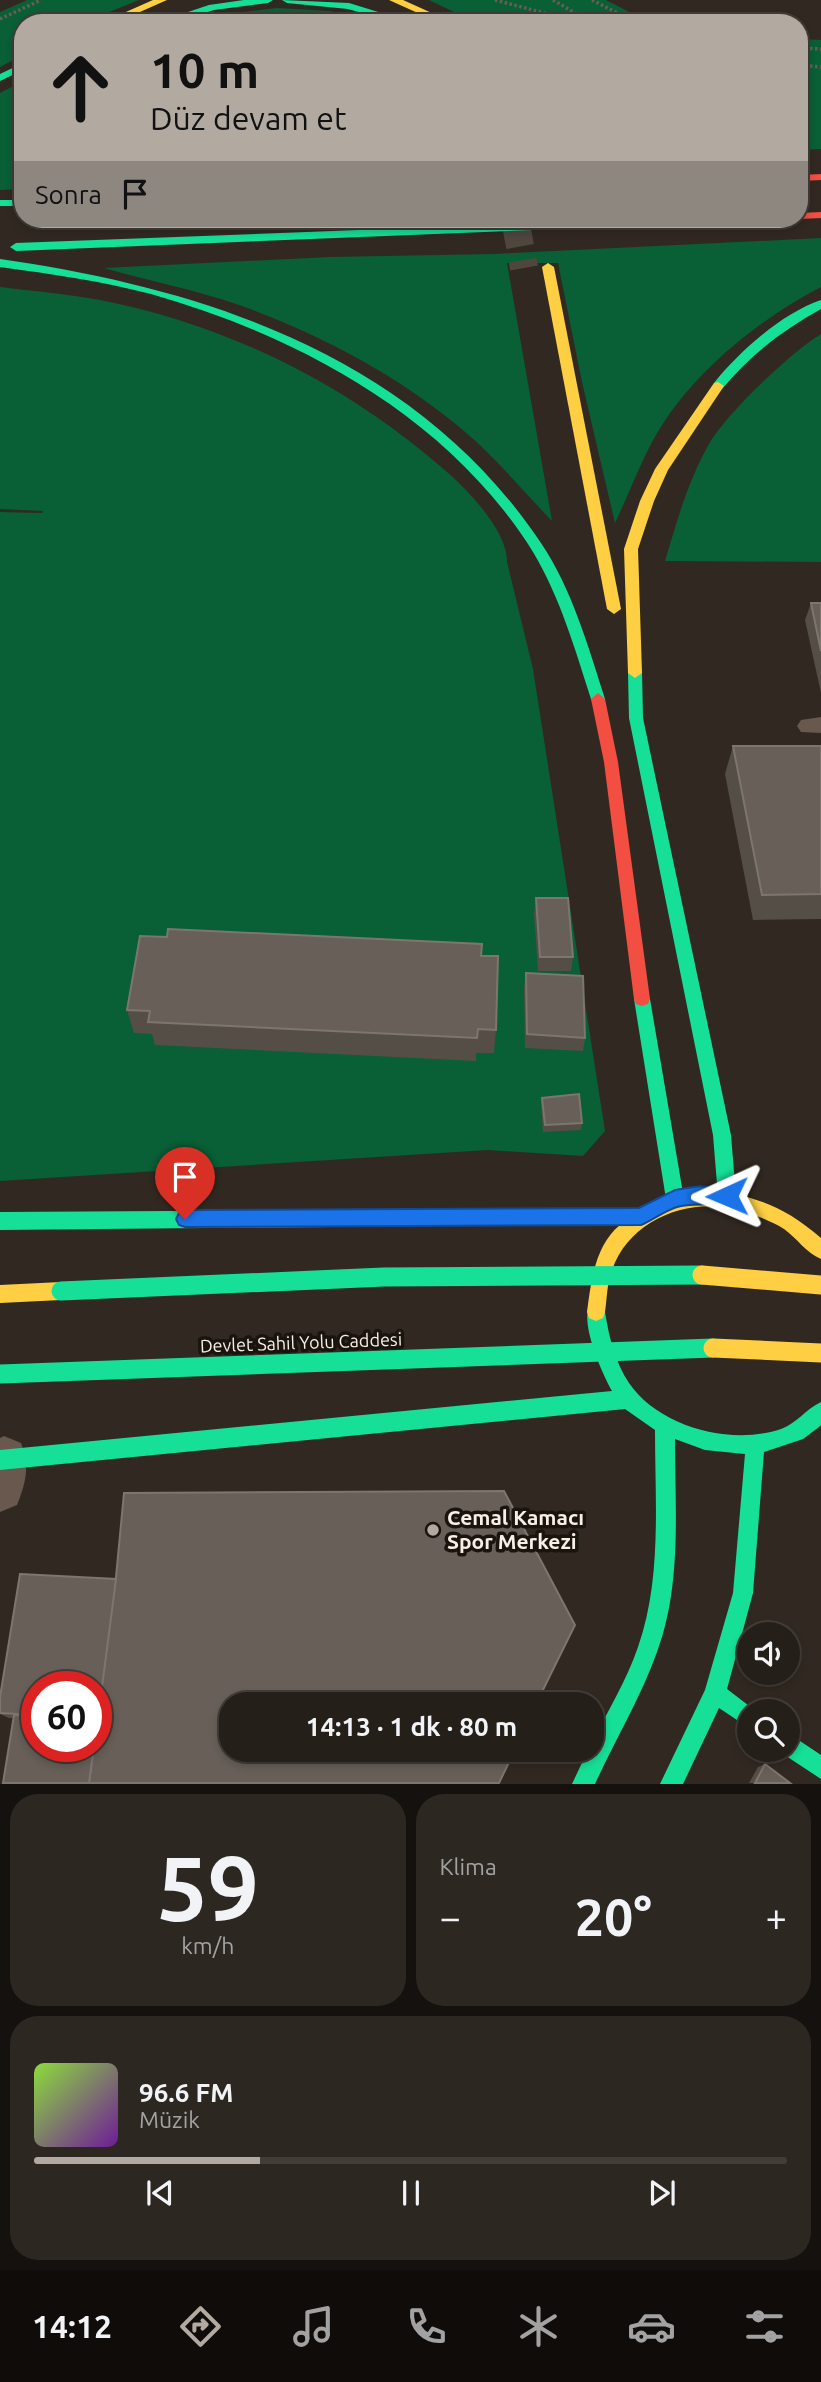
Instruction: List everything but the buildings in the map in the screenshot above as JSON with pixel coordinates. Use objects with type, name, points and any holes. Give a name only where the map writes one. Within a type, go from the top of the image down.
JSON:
[{"type":"main road","points":[[128,14],[162,0]]},
{"type":"main road","points":[[181,14],[229,4],[268,0]]},
{"type":"main road","points":[[287,0],[346,5],[386,14]]},
{"type":"main road","points":[[394,0],[427,14]]},
{"type":"main road","points":[[0,248],[505,228]]},
{"type":"main road","points":[[0,263],[39,266],[179,298],[279,337],[334,364],[433,431],[495,488],[537,548],[566,608],[603,719]]},
{"type":"main road","points":[[548,267],[636,718],[722,1135],[727,1196]]},
{"type":"main road","points":[[636,718],[631,549],[647,501],[680,440],[729,373],[790,321],[821,304]]},
{"type":"main road","points":[[591,623],[653,1077],[675,1199]]},
{"type":"main road","points":[[799,1207],[765,1206],[727,1196],[700,1195],[675,1199],[641,1216],[614,1243],[598,1278],[596,1318],[606,1359],[630,1399],[665,1425],[709,1443],[755,1445],[797,1431],[821,1412]]},
{"type":"main road","points":[[765,1206],[800,1228],[821,1250]]},
{"type":"main road","points":[[0,1221],[641,1216]]},
{"type":"main road","points":[[0,1294],[384,1277],[685,1274],[821,1285]]},
{"type":"main road","name":"Devlet Sahil Yolu Caddesi","points":[[0,1374],[691,1348],[821,1353]]},
{"type":"main road","points":[[1,1469],[630,1399]]},
{"type":"main road","points":[[583,1783],[648,1650],[660,1599],[665,1557],[665,1425]]},
{"type":"main road","points":[[797,1431],[821,1434]]},
{"type":"main road","points":[[671,1783],[715,1693],[743,1593],[755,1445]]},
{"type":"main road","points":[[715,1693],[737,1709]]},
{"type":"main road","points":[[800,1753],[821,1768]]},
{"type":"path","points":[[0,19],[41,0]]},
{"type":"path","points":[[495,0],[548,14]]},
{"type":"path","points":[[553,0],[577,14]]},
{"type":"path","points":[[592,0],[619,14]]},
{"type":"green space","points":[[27,0],[139,0],[104,14],[14,14],[14,60],[0,67],[0,12]]},
{"type":"green space","points":[[429,0],[606,0],[634,14],[458,14]]},
{"type":"green space","points":[[277,8],[342,14],[226,14]]},
{"type":"green space","points":[[808,39],[821,40],[821,149],[808,150]]},
{"type":"green space","points":[[14,86],[14,189],[0,190],[0,93]]},
{"type":"green space","points":[[821,238],[821,287],[756,328],[715,363],[679,401],[644,458],[615,523],[558,263],[507,263],[552,521],[471,437],[419,396],[362,361],[303,331],[242,306],[104,268],[330,257],[493,254]]},
{"type":"green space","points":[[0,287],[88,298],[148,311],[240,342],[285,363],[328,386],[409,441],[465,489],[494,525],[506,550],[533,669],[605,1131],[583,1156],[488,1150],[0,1181],[0,512],[43,511],[0,509]]},
{"type":"green space","points":[[821,334],[821,562],[665,561],[689,487],[709,444],[730,416],[760,384]]},
{"type":"tunnel","points":[[517,228],[524,268]]},
{"type":"traffic: fast","points":[[190,14],[213,7],[268,0]]},
{"type":"traffic: fast","points":[[287,0],[349,6],[377,14]]},
{"type":"traffic: fast","points":[[0,78],[14,71]]},
{"type":"traffic: fast","points":[[0,203],[14,203]]},
{"type":"traffic: fast","points":[[16,247],[502,228]]},
{"type":"traffic: fast","points":[[0,263],[76,274],[152,291],[228,315],[301,346],[370,384],[433,430],[489,484],[536,546],[564,601],[598,699]]},
{"type":"traffic: fast","points":[[718,386],[740,361],[765,340],[821,304]]},
{"type":"traffic: fast","points":[[635,673],[636,718],[722,1135],[727,1196]]},
{"type":"traffic: fast","points":[[642,999],[675,1199]]},
{"type":"traffic: fast","points":[[0,1221],[536,1217]]},
{"type":"traffic: fast","points":[[61,1291],[384,1277],[702,1275]]},
{"type":"traffic: fast","points":[[596,1312],[607,1359],[617,1382],[636,1406],[676,1430],[720,1443],[751,1444],[796,1432],[821,1412]]},
{"type":"traffic: fast","points":[[0,1374],[713,1348]]},
{"type":"traffic: fast","points":[[0,1460],[630,1399]]},
{"type":"traffic: fast","points":[[583,1784],[648,1650],[660,1599],[665,1557],[665,1425]]},
{"type":"traffic: fast","points":[[671,1784],[715,1693],[743,1593],[755,1445]]},
{"type":"traffic: fast","points":[[715,1693],[737,1709]]},
{"type":"traffic: fast","points":[[800,1753],[821,1768]]},
{"type":"traffic: slow","points":[[128,14],[162,0]]},
{"type":"traffic: slow","points":[[394,0],[427,14]]},
{"type":"traffic: slow","points":[[548,267],[614,609]]},
{"type":"traffic: slow","points":[[635,673],[631,549],[647,501],[662,469],[718,386]]},
{"type":"traffic: slow","points":[[596,1312],[602,1269],[620,1236],[647,1213],[680,1200],[717,1198],[754,1206],[790,1223],[821,1250]]},
{"type":"traffic: slow","points":[[536,1217],[641,1216]]},
{"type":"traffic: slow","points":[[702,1275],[821,1285]]},
{"type":"traffic: slow","points":[[0,1294],[61,1291]]},
{"type":"traffic: slow","points":[[713,1348],[821,1353]]},
{"type":"traffic: jam","points":[[808,178],[821,177]]},
{"type":"traffic: jam","points":[[808,216],[821,215]]},
{"type":"traffic: jam","points":[[598,699],[611,762],[642,999]]},
{"type":"place","name":"Cemal Kamacı Spor Merkezi","points":[[433,1530]]},
{"type":"route","points":[[185,1219],[641,1216],[675,1199],[700,1195],[727,1196]]}]
